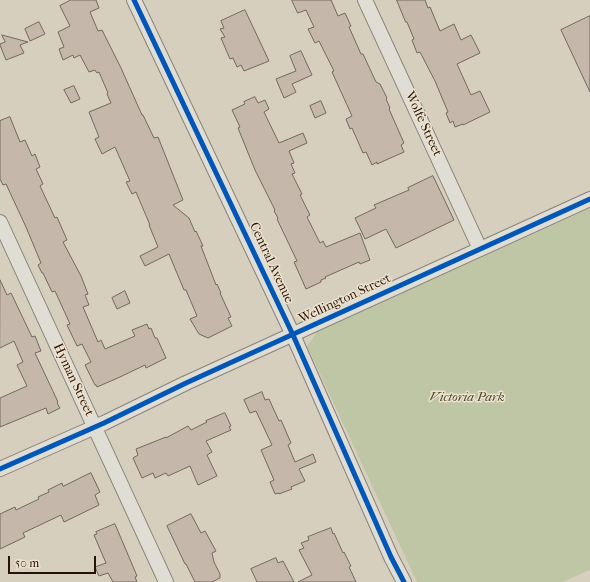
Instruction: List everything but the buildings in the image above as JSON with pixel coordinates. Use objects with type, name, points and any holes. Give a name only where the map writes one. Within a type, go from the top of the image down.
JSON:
[{"type":"street","name":"Central Avenue","points":[[134,0],[293,335],[404,582]]},
{"type":"street","name":"Wolfe Street","points":[[365,0],[480,249]]},
{"type":"street","name":"Wellington Street","points":[[0,469],[95,427],[186,383],[590,199]]},
{"type":"street","name":"Hyman Street","points":[[0,222],[166,582]]},
{"type":"green space","name":"Victoria Park","points":[[590,207],[590,570],[562,582],[417,582],[307,346],[319,329]]},
{"type":"cycle path","points":[[134,0],[293,335],[391,557],[404,582]]},
{"type":"cycle path","points":[[0,469],[104,423],[186,383],[590,199]]}]
